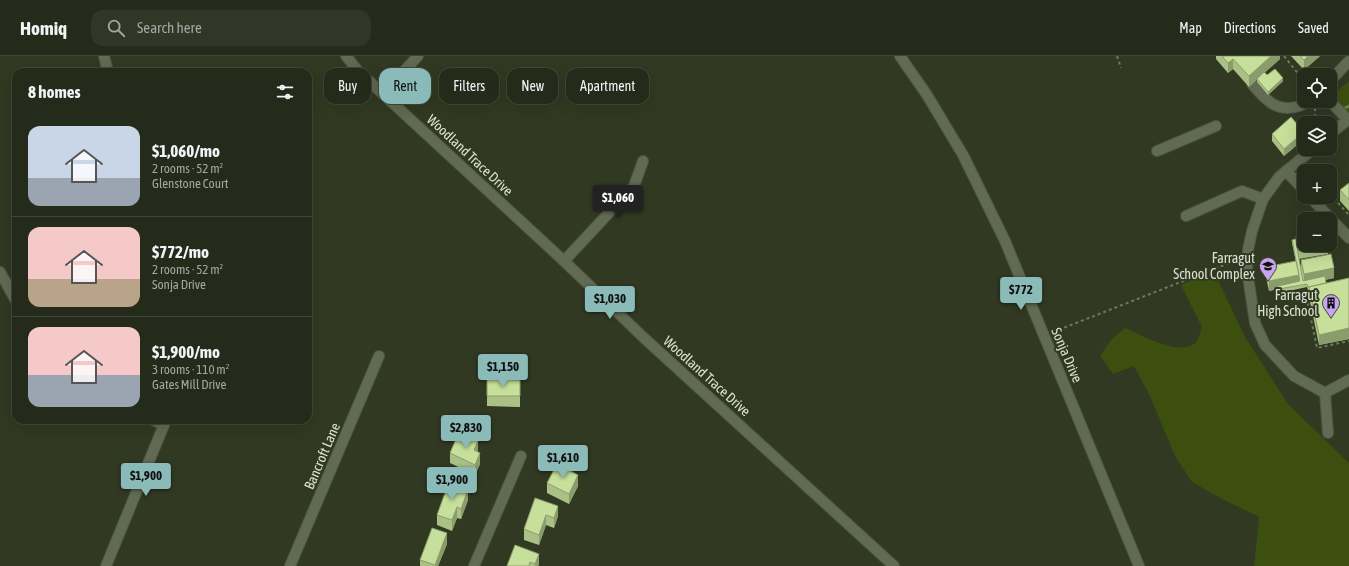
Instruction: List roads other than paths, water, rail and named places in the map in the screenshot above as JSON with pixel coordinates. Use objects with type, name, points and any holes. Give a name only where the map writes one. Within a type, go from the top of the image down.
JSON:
[{"type":"street","points":[[104,56],[107,68]]},
{"type":"street","name":"Woodland Trace Drive","points":[[346,56],[358,71],[379,90]]},
{"type":"street","points":[[407,68],[418,56]]},
{"type":"street","name":"Sonja Drive","points":[[900,56],[927,95],[963,154],[1004,241],[1139,566]]},
{"type":"street","points":[[1337,74],[1349,61]]},
{"type":"street","points":[[1252,84],[1266,99],[1276,106],[1289,108],[1297,107]]},
{"type":"street","name":"Woodland Trace Drive","points":[[394,104],[644,337],[894,566]]},
{"type":"street","points":[[1337,108],[1348,120],[1337,129]]},
{"type":"street","points":[[1157,150],[1216,126]]},
{"type":"street","points":[[1304,156],[1279,177],[1263,199],[1252,231],[1248,250],[1247,270],[1255,323],[1265,345],[1294,376],[1325,393]]},
{"type":"street","points":[[564,261],[634,186],[642,161]]},
{"type":"street","points":[[1286,171],[1297,183]]},
{"type":"street","points":[[1186,216],[1242,191],[1263,199]]},
{"type":"street","points":[[1317,204],[1349,238]]},
{"type":"street","points":[[0,272],[12,294]]},
{"type":"street","name":"Bancroft Lane","points":[[290,566],[379,356]]},
{"type":"street","points":[[1325,393],[1349,380]]},
{"type":"street","points":[[1325,393],[1328,433]]},
{"type":"street","points":[[106,566],[164,424]]},
{"type":"street","points":[[474,566],[521,456]]},
{"type":"waterway","points":[[1343,109],[1349,106]]},
{"type":"place","name":"Farragut School Complex","points":[[1268,281]]},
{"type":"place","name":"Farragut High School","points":[[1331,318]]}]
